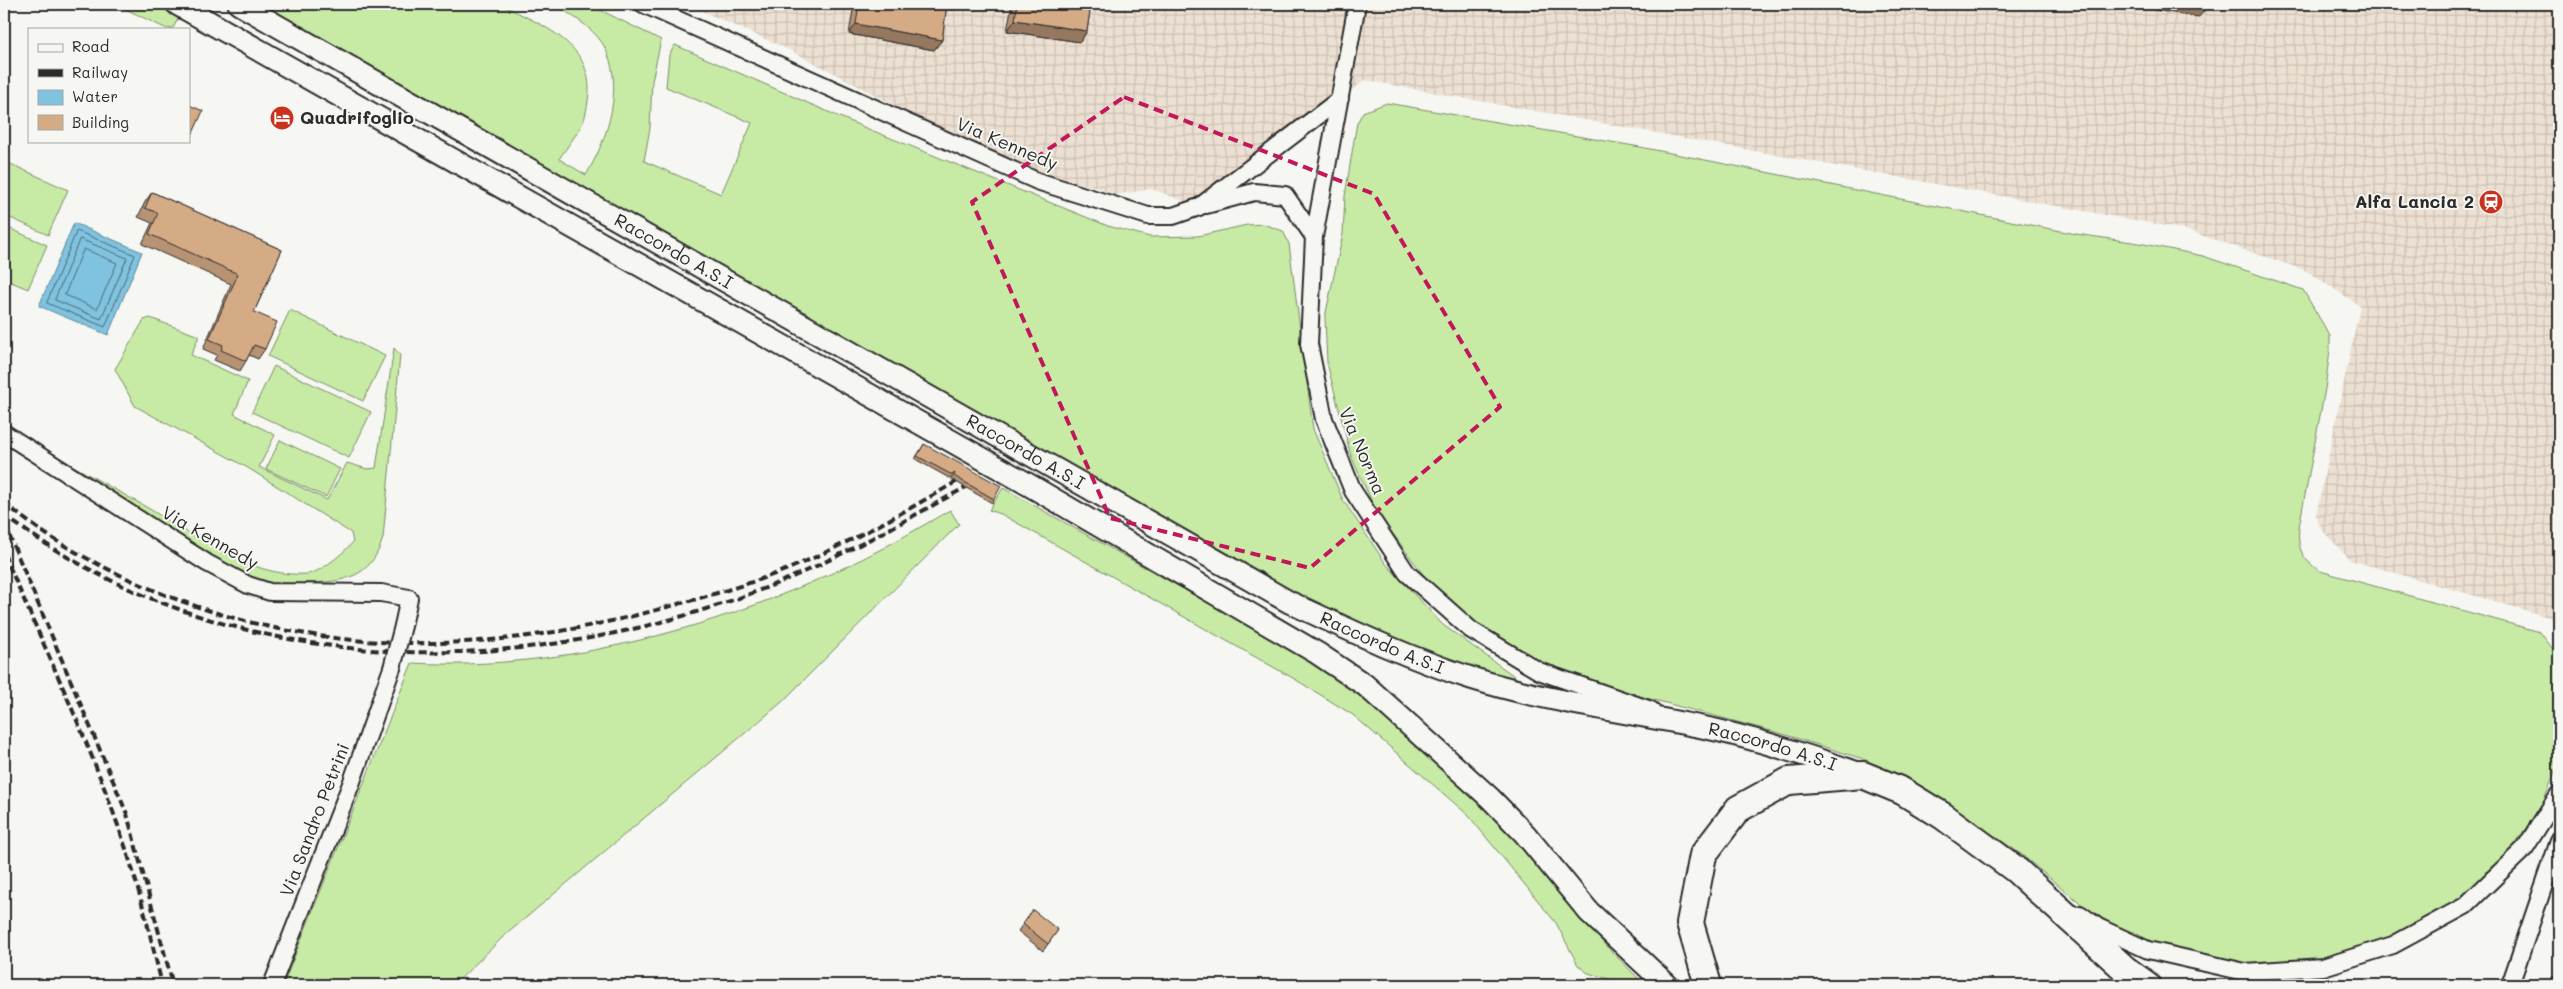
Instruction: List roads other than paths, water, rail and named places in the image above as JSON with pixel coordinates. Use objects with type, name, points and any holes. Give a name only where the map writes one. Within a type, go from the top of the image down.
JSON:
[{"type":"main road","points":[[1708,985],[1690,923],[1703,855],[1738,809],[1789,781],[1863,775],[1910,796],[1942,816],[2015,869],[2126,970],[2147,985]]},
{"type":"street","name":"Raccordo A.S.I","points":[[177,4],[1024,482],[1318,653],[1365,686],[1490,798],[1525,834],[1589,912],[1667,985]]},
{"type":"street","name":"Raccordo A.S.I","points":[[239,4],[1289,602],[1380,644],[1471,678],[1565,702],[1698,726],[1803,753],[1863,775]]},
{"type":"street","name":"Via Kennedy","points":[[644,4],[1037,181],[1148,216],[1173,216],[1198,206],[1340,98]]},
{"type":"street","name":"Via Norma","points":[[1357,4],[1314,237],[1309,344],[1324,419],[1353,491],[1407,573],[1471,630],[1539,671],[1698,726]]},
{"type":"street","points":[[1198,206],[1254,192],[1285,195],[1314,237]]},
{"type":"street","name":"Via Kennedy","points":[[4,433],[207,563],[248,585],[270,592],[381,593],[409,598],[392,668]]},
{"type":"street","name":"Via Sandro Petrini","points":[[272,985],[351,784],[392,668]]},
{"type":"street","points":[[2015,869],[2098,927],[2148,950],[2245,972],[2323,967],[2393,945],[2465,906],[2525,848],[2559,794]]},
{"type":"street","points":[[2510,985],[2559,841]]},
{"type":"water","points":[[74,223],[142,252],[108,335],[39,306]]},
{"type":"railway","points":[[4,502],[60,543],[121,576],[163,594],[226,616],[289,631],[352,640],[416,643],[479,641],[543,634],[607,622],[717,593],[778,573],[815,557],[878,526],[961,479]]},
{"type":"railway","points":[[4,515],[91,570],[184,611],[281,638],[380,651],[481,651],[582,639],[681,617],[802,573],[873,538],[966,487]]},
{"type":"railway","points":[[4,523],[127,814],[173,985]]},
{"type":"railway","points":[[4,554],[77,719],[104,786],[136,881],[162,985]]},
{"type":"place","name":"Quadrifoglio","points":[[282,118]]},
{"type":"place","name":"Alfa Lancia 2","points":[[2491,202]]}]
